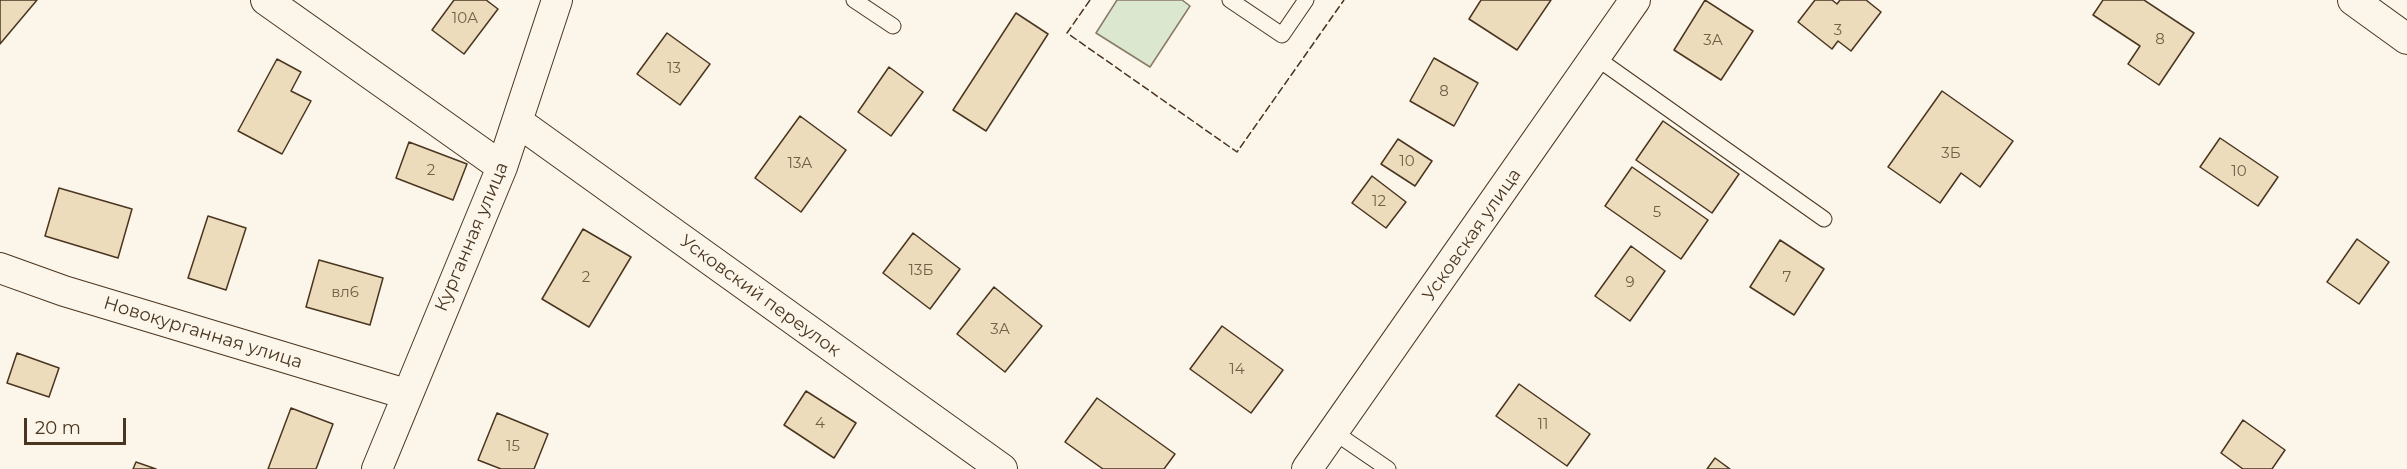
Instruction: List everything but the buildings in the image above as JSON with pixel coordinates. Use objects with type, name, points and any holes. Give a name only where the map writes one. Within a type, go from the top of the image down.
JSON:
[{"type":"street","points":[[266,0],[502,167]]},
{"type":"street","name":"Курганная улица","points":[[377,469],[406,394],[502,167],[557,0]]},
{"type":"street","name":"Усковская улица","points":[[1307,469],[1635,0]]},
{"type":"street","points":[[2353,0],[2407,39]]},
{"type":"street","name":"Усковский переулок","points":[[518,122],[1002,469]]},
{"type":"street","name":"Новокурганная улица","points":[[0,268],[64,291],[406,394]]},
{"type":"lane","points":[[854,0],[893,26]]},
{"type":"lane","points":[[1230,0],[1282,34],[1306,0]]},
{"type":"lane","points":[[1595,57],[1824,219]]},
{"type":"lane","points":[[1334,432],[1388,469]]},
{"type":"green space","points":[[1117,0],[1182,0],[1190,6],[1150,67],[1096,33]]},
{"type":"fence","points":[[1090,0],[1067,33],[1237,152],[1344,0]]}]
